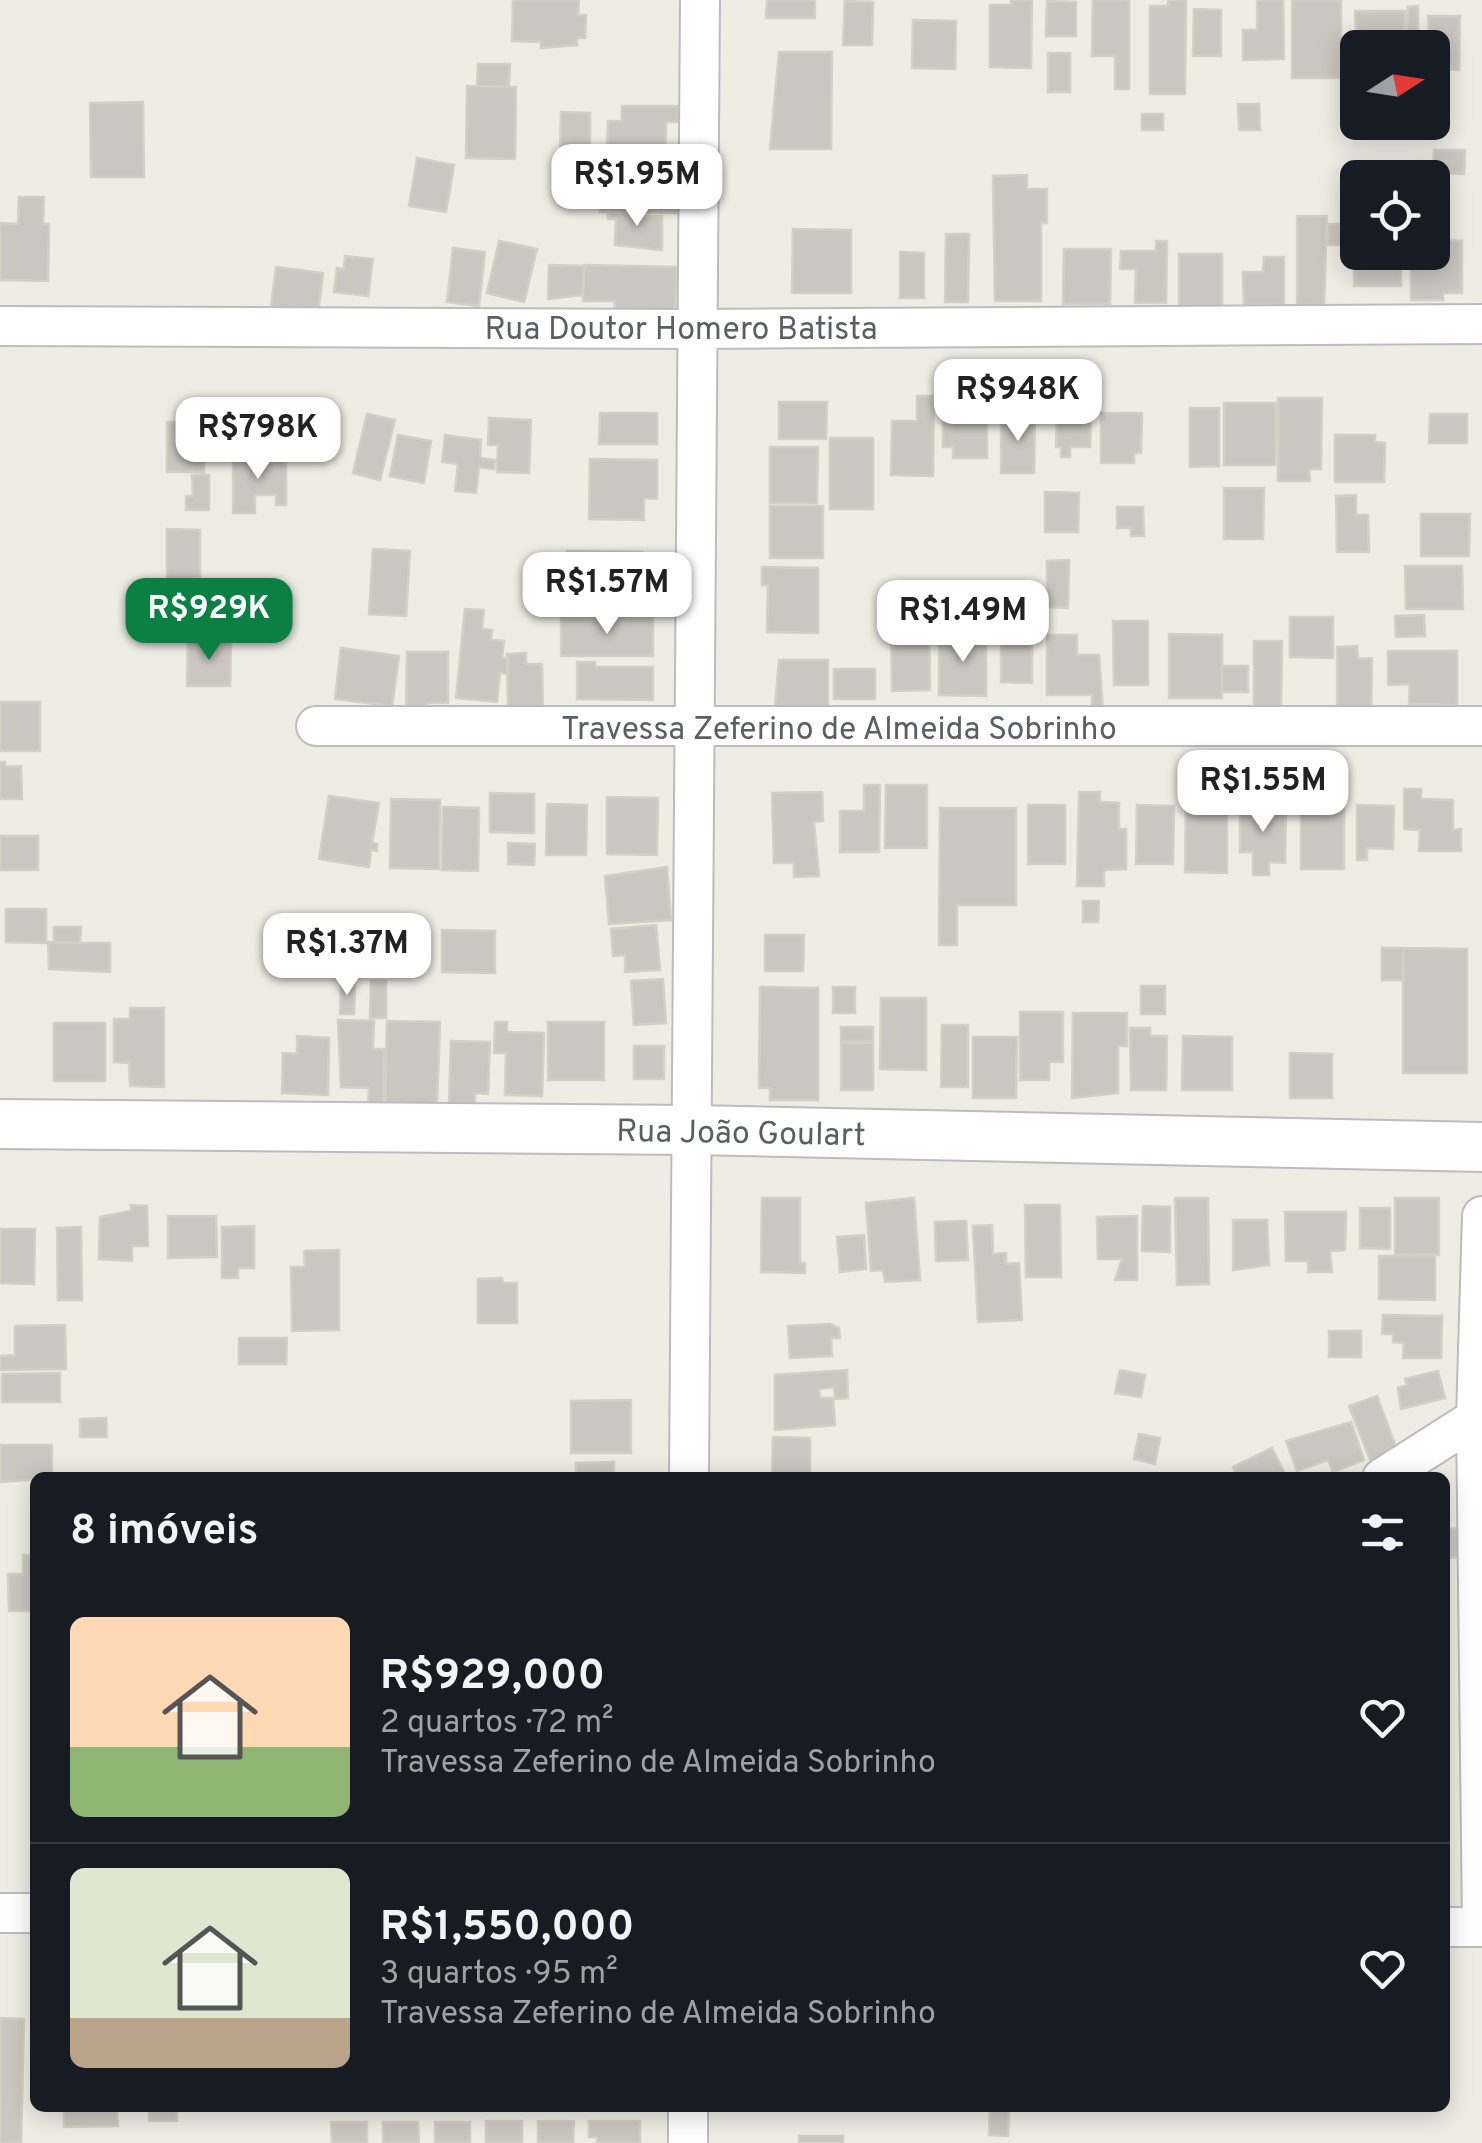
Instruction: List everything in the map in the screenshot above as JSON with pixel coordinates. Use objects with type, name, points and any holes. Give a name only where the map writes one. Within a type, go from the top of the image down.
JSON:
[{"type":"street","points":[[688,1472],[694,1130],[700,0]]},
{"type":"street","name":"Rua Doutor Homero Batista","points":[[0,326],[698,329],[1482,324]]},
{"type":"street","name":"Travessa Zeferino de Almeida Sobrinho","points":[[316,726],[1482,726]]},
{"type":"street","name":"Rua João Goulart","points":[[0,1124],[694,1130],[1482,1147]]},
{"type":"street","points":[[1450,1927],[1482,1927],[1476,1418],[1482,1216]]},
{"type":"street","points":[[1391,1472],[1476,1418]]},
{"type":"street","points":[[0,1912],[30,1913]]},
{"type":"street","points":[[688,2112],[688,2143]]},
{"type":"building","points":[[513,0],[579,0],[578,15],[586,15],[585,38],[577,38],[577,45],[541,48],[541,42],[512,41]]},
{"type":"building","points":[[767,0],[815,0],[815,18],[766,18]]},
{"type":"building","points":[[1011,0],[1032,0],[1031,68],[990,67],[990,5],[1011,5]]},
{"type":"building","points":[[1093,0],[1129,0],[1129,89],[1115,89],[1115,56],[1092,56]]},
{"type":"building","points":[[1168,0],[1186,0],[1185,94],[1150,94],[1150,6],[1168,6]]},
{"type":"building","points":[[1257,0],[1283,0],[1284,59],[1243,60],[1243,30],[1257,30]]},
{"type":"building","points":[[1292,0],[1341,0],[1340,78],[1292,78]]},
{"type":"building","points":[[845,1],[873,2],[872,45],[843,45]]},
{"type":"building","points":[[1047,1],[1076,2],[1076,36],[1046,36]]},
{"type":"building","points":[[1418,6],[1418,30],[1407,30],[1408,7]]},
{"type":"building","points":[[1194,9],[1221,10],[1221,56],[1193,56]]},
{"type":"building","points":[[1355,11],[1405,11],[1405,30],[1356,30]]},
{"type":"building","points":[[1428,16],[1460,16],[1459,70],[1450,70],[1450,30],[1429,30]]},
{"type":"building","points":[[913,20],[956,21],[955,69],[912,68]]},
{"type":"building","points":[[779,52],[832,52],[831,149],[770,149]]},
{"type":"building","points":[[1048,53],[1070,53],[1070,92],[1048,92]]},
{"type":"building","points":[[478,64],[510,64],[509,87],[477,86]]},
{"type":"building","points":[[467,86],[516,87],[515,159],[466,158]]},
{"type":"building","points":[[143,102],[144,177],[91,177],[90,103]]},
{"type":"building","points":[[1238,104],[1259,104],[1260,130],[1239,130]]},
{"type":"building","points":[[622,106],[685,106],[684,122],[666,122],[665,159],[607,158],[608,121],[622,121]]},
{"type":"building","points":[[561,112],[590,113],[590,158],[560,157]]},
{"type":"building","points":[[1142,114],[1163,114],[1163,130],[1142,130]]},
{"type":"building","points":[[1434,150],[1465,150],[1464,174],[1450,174],[1450,160],[1434,160]]},
{"type":"building","points":[[417,158],[454,165],[446,212],[409,206]]},
{"type":"building","points":[[558,158],[590,159],[589,178],[558,178]]},
{"type":"building","points":[[610,160],[665,161],[665,170],[610,169]]},
{"type":"building","points":[[612,169],[665,171],[665,183],[683,183],[683,213],[600,212],[601,196],[612,196]]},
{"type":"building","points":[[1027,175],[1027,189],[1047,189],[1047,223],[1041,223],[1041,301],[995,301],[993,176]]},
{"type":"building","points":[[19,197],[44,197],[43,224],[49,224],[48,281],[0,280],[0,223],[18,224]]},
{"type":"building","points":[[608,207],[631,207],[631,216],[662,216],[662,250],[615,245],[616,219],[608,219]]},
{"type":"building","points":[[1297,216],[1327,216],[1324,305],[1297,305]]},
{"type":"building","points":[[1327,224],[1340,224],[1340,245],[1328,245]]},
{"type":"building","points":[[793,229],[851,230],[851,293],[792,293]]},
{"type":"building","points":[[946,234],[969,234],[968,302],[945,302]]},
{"type":"building","points":[[1450,240],[1462,241],[1462,293],[1443,293],[1443,300],[1411,300],[1411,270],[1450,270]]},
{"type":"building","points":[[499,241],[537,249],[524,302],[487,293]]},
{"type":"building","points":[[1156,241],[1167,241],[1166,303],[1135,303],[1136,269],[1120,269],[1121,251],[1156,251]]},
{"type":"building","points":[[453,248],[485,252],[479,306],[447,302]]},
{"type":"building","points":[[1064,249],[1111,249],[1110,304],[1063,304]]},
{"type":"building","points":[[900,252],[924,253],[924,298],[900,298]]},
{"type":"building","points":[[1179,254],[1222,254],[1222,308],[1179,307]]},
{"type":"building","points":[[345,256],[373,259],[368,296],[334,292],[337,268],[344,269]]},
{"type":"building","points":[[1264,257],[1284,257],[1284,305],[1244,305],[1243,272],[1263,272]]},
{"type":"building","points":[[549,265],[584,266],[583,295],[548,299]]},
{"type":"building","points":[[584,265],[676,267],[675,318],[614,317],[615,301],[583,301]]},
{"type":"building","points":[[276,267],[323,273],[318,313],[271,307]]},
{"type":"building","points":[[1354,270],[1401,270],[1401,286],[1354,286]]},
{"type":"building","points":[[917,396],[934,396],[933,476],[891,475],[892,421],[917,421]]},
{"type":"building","points":[[1278,398],[1322,398],[1321,469],[1309,469],[1310,481],[1278,481]]},
{"type":"building","points":[[779,402],[827,402],[826,439],[779,439]]},
{"type":"building","points":[[1224,403],[1276,403],[1275,465],[1224,465]]},
{"type":"building","points":[[943,405],[987,405],[987,458],[953,458],[953,447],[943,447]]},
{"type":"building","points":[[1057,407],[1091,407],[1090,447],[1070,447],[1070,457],[1061,457],[1061,447],[1056,447]]},
{"type":"building","points":[[1190,408],[1219,408],[1219,466],[1190,467]]},
{"type":"building","points":[[600,413],[657,413],[657,444],[599,444]]},
{"type":"building","points":[[1101,413],[1142,413],[1141,453],[1134,453],[1134,463],[1101,463]]},
{"type":"building","points":[[367,414],[395,420],[380,480],[353,473]]},
{"type":"building","points":[[1430,414],[1467,414],[1467,443],[1429,443]]},
{"type":"building","points":[[1001,415],[1035,416],[1034,473],[1001,473]]},
{"type":"building","points":[[489,418],[531,420],[529,473],[497,472],[498,445],[488,445]]},
{"type":"building","points":[[167,422],[204,422],[204,472],[167,472]]},
{"type":"building","points":[[398,435],[431,441],[424,483],[390,476]]},
{"type":"building","points":[[445,435],[481,440],[480,458],[495,460],[494,469],[479,467],[476,493],[455,491],[458,464],[442,462]]},
{"type":"building","points":[[1335,435],[1375,435],[1375,442],[1385,443],[1384,482],[1335,482]]},
{"type":"building","points":[[830,438],[873,438],[873,509],[830,509]]},
{"type":"building","points":[[770,447],[818,447],[817,503],[770,503]]},
{"type":"building","points":[[233,458],[286,458],[286,505],[276,505],[276,495],[255,495],[255,513],[233,513]]},
{"type":"building","points":[[590,459],[657,460],[657,499],[644,498],[644,520],[589,519]]},
{"type":"building","points":[[192,475],[209,475],[209,510],[186,510],[186,496],[193,496]]},
{"type":"building","points":[[1224,488],[1264,488],[1263,539],[1224,539]]},
{"type":"building","points":[[1045,492],[1079,493],[1078,532],[1045,532]]},
{"type":"building","points":[[1356,495],[1356,515],[1368,515],[1369,552],[1337,552],[1336,496]]},
{"type":"building","points":[[770,506],[823,506],[823,558],[770,558]]},
{"type":"building","points":[[1117,507],[1143,507],[1144,536],[1131,536],[1131,528],[1117,528]]},
{"type":"building","points":[[1421,514],[1470,514],[1469,556],[1421,556]]},
{"type":"building","points":[[167,529],[200,530],[200,585],[167,585]]},
{"type":"building","points":[[373,549],[410,551],[406,616],[369,614]]},
{"type":"building","points":[[567,551],[642,552],[642,584],[566,583]]},
{"type":"building","points":[[1069,560],[1068,608],[1047,607],[1047,561]]},
{"type":"building","points":[[1405,566],[1462,566],[1463,609],[1406,609]]},
{"type":"building","points":[[762,567],[818,568],[818,633],[767,632],[768,585],[762,585]]},
{"type":"building","points":[[883,594],[914,594],[914,613],[883,613]]},
{"type":"building","points":[[1001,603],[1032,603],[1032,683],[1001,682],[1001,634],[996,634]]},
{"type":"building","points":[[465,609],[484,610],[482,629],[492,630],[491,640],[504,641],[502,658],[509,658],[508,674],[500,673],[497,702],[456,698]]},
{"type":"building","points":[[1424,615],[1425,636],[1396,637],[1395,616]]},
{"type":"building","points":[[561,617],[653,618],[653,656],[561,656]]},
{"type":"building","points":[[1290,617],[1333,617],[1333,658],[1290,657]]},
{"type":"building","points":[[1113,621],[1148,621],[1148,685],[1114,685]]},
{"type":"building","points":[[891,623],[929,623],[930,690],[892,691]]},
{"type":"building","points":[[1169,634],[1222,635],[1222,698],[1169,698]]},
{"type":"building","points":[[939,635],[986,635],[986,696],[939,695]]},
{"type":"building","points":[[1047,635],[1077,635],[1077,655],[1099,655],[1103,712],[1092,712],[1092,695],[1047,695]]},
{"type":"building","points":[[188,639],[231,643],[230,686],[187,686]]},
{"type":"building","points":[[1254,641],[1282,641],[1281,717],[1254,716]]},
{"type":"building","points":[[1357,646],[1358,659],[1372,658],[1371,710],[1337,710],[1337,647]]},
{"type":"building","points":[[341,648],[399,656],[392,706],[335,699]]},
{"type":"building","points":[[1388,651],[1457,651],[1457,705],[1409,704],[1410,684],[1388,685]]},
{"type":"building","points":[[407,652],[448,652],[448,703],[427,703],[426,720],[406,719]]},
{"type":"building","points":[[526,653],[526,664],[542,664],[543,721],[508,715],[507,654]]},
{"type":"building","points":[[779,660],[828,660],[828,707],[775,706]]},
{"type":"building","points":[[577,662],[595,662],[595,667],[653,667],[653,700],[577,699]]},
{"type":"building","points":[[1222,666],[1248,666],[1248,692],[1222,692]]},
{"type":"building","points":[[834,669],[875,669],[875,699],[834,699]]},
{"type":"building","points":[[0,702],[40,702],[40,751],[0,751]]},
{"type":"building","points":[[0,762],[5,762],[5,767],[21,766],[22,799],[0,799]]},
{"type":"building","points":[[864,785],[880,785],[879,852],[840,852],[840,811],[864,811]]},
{"type":"building","points":[[886,785],[927,785],[927,848],[885,848]]},
{"type":"building","points":[[1404,789],[1421,789],[1421,799],[1453,800],[1453,830],[1461,829],[1461,851],[1419,851],[1420,830],[1404,829]]},
{"type":"building","points":[[822,792],[823,821],[814,822],[819,876],[794,877],[794,863],[774,863],[772,793]]},
{"type":"building","points":[[1079,792],[1100,792],[1100,802],[1119,803],[1119,829],[1126,829],[1126,869],[1104,870],[1104,886],[1077,886]]},
{"type":"building","points":[[490,793],[534,794],[534,833],[490,832]]},
{"type":"building","points":[[329,796],[379,803],[372,843],[377,844],[377,851],[371,850],[369,867],[319,859]]},
{"type":"building","points":[[607,797],[658,798],[657,855],[607,854]]},
{"type":"building","points":[[391,799],[440,800],[439,869],[390,868]]},
{"type":"building","points":[[547,804],[587,805],[586,855],[546,855]]},
{"type":"building","points":[[1028,805],[1065,805],[1065,864],[1028,864]]},
{"type":"building","points":[[1137,805],[1174,806],[1173,864],[1136,864]]},
{"type":"building","points":[[1186,805],[1227,806],[1227,873],[1185,872]]},
{"type":"building","points":[[1240,805],[1286,805],[1285,863],[1269,862],[1269,875],[1253,875],[1253,852],[1240,852]]},
{"type":"building","points":[[1357,805],[1394,806],[1393,849],[1367,848],[1367,860],[1357,860]]},
{"type":"building","points":[[443,807],[479,808],[478,871],[442,870]]},
{"type":"building","points":[[940,808],[1016,808],[1016,905],[957,905],[957,945],[939,945]]},
{"type":"building","points":[[1301,808],[1344,809],[1344,869],[1301,869]]},
{"type":"building","points":[[0,836],[38,836],[38,870],[0,870]]},
{"type":"building","points":[[508,843],[535,844],[534,865],[508,864]]},
{"type":"building","points":[[667,867],[671,920],[609,924],[605,876]]},
{"type":"building","points":[[1083,901],[1099,901],[1098,922],[1083,922]]},
{"type":"building","points":[[6,909],[46,909],[46,943],[6,942]]},
{"type":"building","points":[[656,925],[660,970],[625,972],[625,955],[613,956],[611,929]]},
{"type":"building","points":[[54,927],[81,927],[80,942],[54,943]]},
{"type":"building","points":[[442,930],[495,931],[495,973],[442,972]]},
{"type":"building","points":[[765,935],[804,935],[803,971],[765,971]]},
{"type":"building","points":[[48,942],[110,943],[110,972],[49,969]]},
{"type":"building","points":[[1382,948],[1403,948],[1404,980],[1382,980]]},
{"type":"building","points":[[1403,948],[1467,949],[1467,1073],[1403,1073]]},
{"type":"building","points":[[663,979],[666,1023],[634,1025],[631,981]]},
{"type":"building","points":[[371,981],[386,981],[386,1018],[370,1018]]},
{"type":"building","points":[[341,982],[355,983],[354,1014],[340,1014]]},
{"type":"building","points":[[1141,986],[1165,986],[1165,1014],[1141,1014]]},
{"type":"building","points":[[760,987],[818,988],[818,1100],[770,1100],[770,1088],[759,1088]]},
{"type":"building","points":[[833,987],[855,987],[855,1013],[833,1013]]},
{"type":"building","points":[[881,998],[926,998],[926,1070],[880,1069]]},
{"type":"building","points":[[130,1008],[164,1008],[164,1087],[130,1086],[129,1063],[114,1062],[114,1019],[130,1019]]},
{"type":"building","points":[[1020,1012],[1063,1012],[1063,1062],[1049,1062],[1049,1080],[1020,1080]]},
{"type":"building","points":[[1073,1013],[1127,1013],[1127,1046],[1118,1046],[1118,1093],[1072,1098]]},
{"type":"building","points":[[338,1020],[374,1021],[373,1049],[384,1049],[384,1108],[368,1108],[369,1088],[341,1087]]},
{"type":"building","points":[[387,1021],[440,1022],[437,1105],[385,1104]]},
{"type":"building","points":[[495,1022],[507,1022],[507,1032],[544,1033],[542,1096],[505,1095],[506,1053],[494,1053]]},
{"type":"building","points":[[548,1022],[604,1022],[604,1080],[548,1080]]},
{"type":"building","points":[[54,1023],[105,1023],[105,1081],[54,1081]]},
{"type":"building","points":[[942,1025],[968,1025],[968,1087],[941,1087]]},
{"type":"building","points":[[841,1027],[873,1027],[873,1041],[841,1041]]},
{"type":"building","points":[[1130,1028],[1150,1028],[1150,1036],[1167,1036],[1166,1090],[1131,1090]]},
{"type":"building","points":[[297,1036],[329,1038],[328,1095],[282,1093],[283,1053],[297,1054]]},
{"type":"building","points":[[1183,1036],[1232,1037],[1232,1090],[1182,1090]]},
{"type":"building","points":[[973,1037],[1017,1037],[1016,1098],[973,1098]]},
{"type":"building","points":[[451,1041],[490,1042],[488,1094],[475,1093],[475,1105],[449,1105]]},
{"type":"building","points":[[841,1043],[873,1043],[873,1090],[841,1090]]},
{"type":"building","points":[[634,1046],[664,1046],[664,1079],[634,1079]]},
{"type":"building","points":[[1290,1053],[1332,1054],[1332,1098],[1290,1098]]},
{"type":"building","points":[[762,1198],[800,1198],[800,1263],[805,1263],[805,1273],[761,1272]]},
{"type":"building","points":[[914,1198],[920,1280],[885,1282],[883,1270],[871,1271],[866,1203]]},
{"type":"building","points":[[1175,1198],[1208,1198],[1209,1284],[1177,1285]]},
{"type":"building","points":[[1395,1198],[1439,1198],[1439,1255],[1395,1254]]},
{"type":"building","points":[[131,1205],[147,1206],[148,1246],[132,1246],[132,1261],[99,1259],[100,1217],[131,1211]]},
{"type":"building","points":[[1025,1205],[1060,1205],[1061,1277],[1026,1277]]},
{"type":"building","points":[[1143,1206],[1170,1207],[1170,1252],[1142,1251]]},
{"type":"building","points":[[1360,1208],[1390,1208],[1390,1249],[1360,1248]]},
{"type":"building","points":[[1285,1212],[1346,1212],[1345,1250],[1330,1251],[1332,1272],[1308,1272],[1308,1261],[1286,1261]]},
{"type":"building","points":[[168,1216],[216,1216],[217,1257],[168,1258]]},
{"type":"building","points":[[1137,1216],[1137,1280],[1115,1280],[1122,1259],[1098,1259],[1097,1217]]},
{"type":"building","points":[[1233,1220],[1267,1220],[1269,1265],[1233,1270]]},
{"type":"building","points":[[966,1221],[968,1260],[936,1261],[935,1222]]},
{"type":"building","points":[[992,1225],[993,1254],[1006,1253],[1006,1264],[1019,1263],[1022,1320],[978,1322],[973,1226]]},
{"type":"building","points":[[254,1226],[254,1268],[238,1268],[238,1278],[222,1278],[222,1227]]},
{"type":"building","points":[[81,1227],[82,1300],[58,1300],[57,1228]]},
{"type":"building","points":[[0,1229],[35,1229],[34,1284],[0,1283]]},
{"type":"building","points":[[864,1235],[866,1269],[840,1272],[837,1237]]},
{"type":"building","points":[[339,1250],[339,1330],[292,1331],[291,1267],[305,1267],[304,1251]]},
{"type":"building","points":[[1379,1256],[1435,1256],[1435,1300],[1379,1299]]},
{"type":"building","points":[[502,1278],[503,1283],[517,1283],[517,1323],[478,1323],[478,1279]]},
{"type":"building","points":[[1383,1315],[1442,1316],[1441,1358],[1403,1358],[1404,1343],[1393,1342],[1393,1334],[1382,1334]]},
{"type":"building","points":[[830,1324],[839,1328],[840,1338],[831,1338],[832,1356],[790,1358],[788,1326]]},
{"type":"building","points":[[65,1325],[66,1369],[0,1370],[0,1356],[15,1355],[15,1326]]},
{"type":"building","points":[[1329,1331],[1361,1331],[1361,1357],[1329,1357]]},
{"type":"building","points":[[239,1338],[287,1338],[286,1364],[239,1364]]},
{"type":"building","points":[[847,1370],[848,1398],[835,1399],[834,1387],[819,1389],[820,1398],[833,1398],[835,1425],[775,1430],[775,1375]]},
{"type":"building","points":[[1120,1370],[1145,1375],[1141,1397],[1115,1393]]},
{"type":"building","points":[[1438,1371],[1445,1398],[1401,1409],[1398,1388],[1407,1385],[1405,1379]]},
{"type":"building","points":[[60,1373],[60,1402],[2,1402],[2,1374]]},
{"type":"building","points":[[1377,1396],[1399,1455],[1372,1465],[1349,1406]]},
{"type":"building","points":[[631,1400],[631,1453],[571,1453],[571,1401]]},
{"type":"building","points":[[106,1418],[107,1437],[80,1437],[80,1419]]},
{"type":"building","points":[[1351,1422],[1364,1460],[1333,1472],[1328,1460],[1297,1471],[1286,1441]]},
{"type":"building","points":[[1139,1434],[1160,1438],[1155,1464],[1134,1459]]},
{"type":"building","points":[[773,1437],[810,1438],[810,1472],[772,1472]]},
{"type":"building","points":[[0,1445],[52,1445],[52,1472],[30,1472],[30,1480],[0,1482]]},
{"type":"building","points":[[1272,1448],[1284,1472],[1235,1472],[1233,1467]]},
{"type":"building","points":[[614,1462],[614,1472],[576,1472],[576,1463]]},
{"type":"building","points":[[1462,1528],[1463,1557],[1450,1558],[1450,1529]]},
{"type":"building","points":[[23,1555],[30,1555],[30,1611],[9,1611],[8,1574],[23,1574]]},
{"type":"building","points":[[0,2018],[24,2019],[21,2143],[0,2143]]},
{"type":"building","points":[[64,2112],[117,2112],[118,2126],[64,2127]]},
{"type":"building","points":[[149,2112],[177,2112],[177,2121],[149,2121]]},
{"type":"building","points":[[990,2112],[1009,2112],[1008,2136],[989,2135]]},
{"type":"building","points":[[486,2121],[522,2121],[522,2143],[486,2143]]},
{"type":"building","points":[[538,2121],[574,2121],[573,2143],[538,2143]]},
{"type":"building","points":[[589,2121],[640,2121],[640,2143],[597,2143],[597,2137],[589,2137]]},
{"type":"building","points":[[331,2122],[367,2122],[367,2143],[332,2143]]},
{"type":"building","points":[[383,2122],[418,2122],[419,2143],[383,2143]]},
{"type":"building","points":[[435,2122],[470,2122],[470,2143],[435,2143]]},
{"type":"building","points":[[799,2136],[843,2136],[843,2143],[799,2143]]}]
